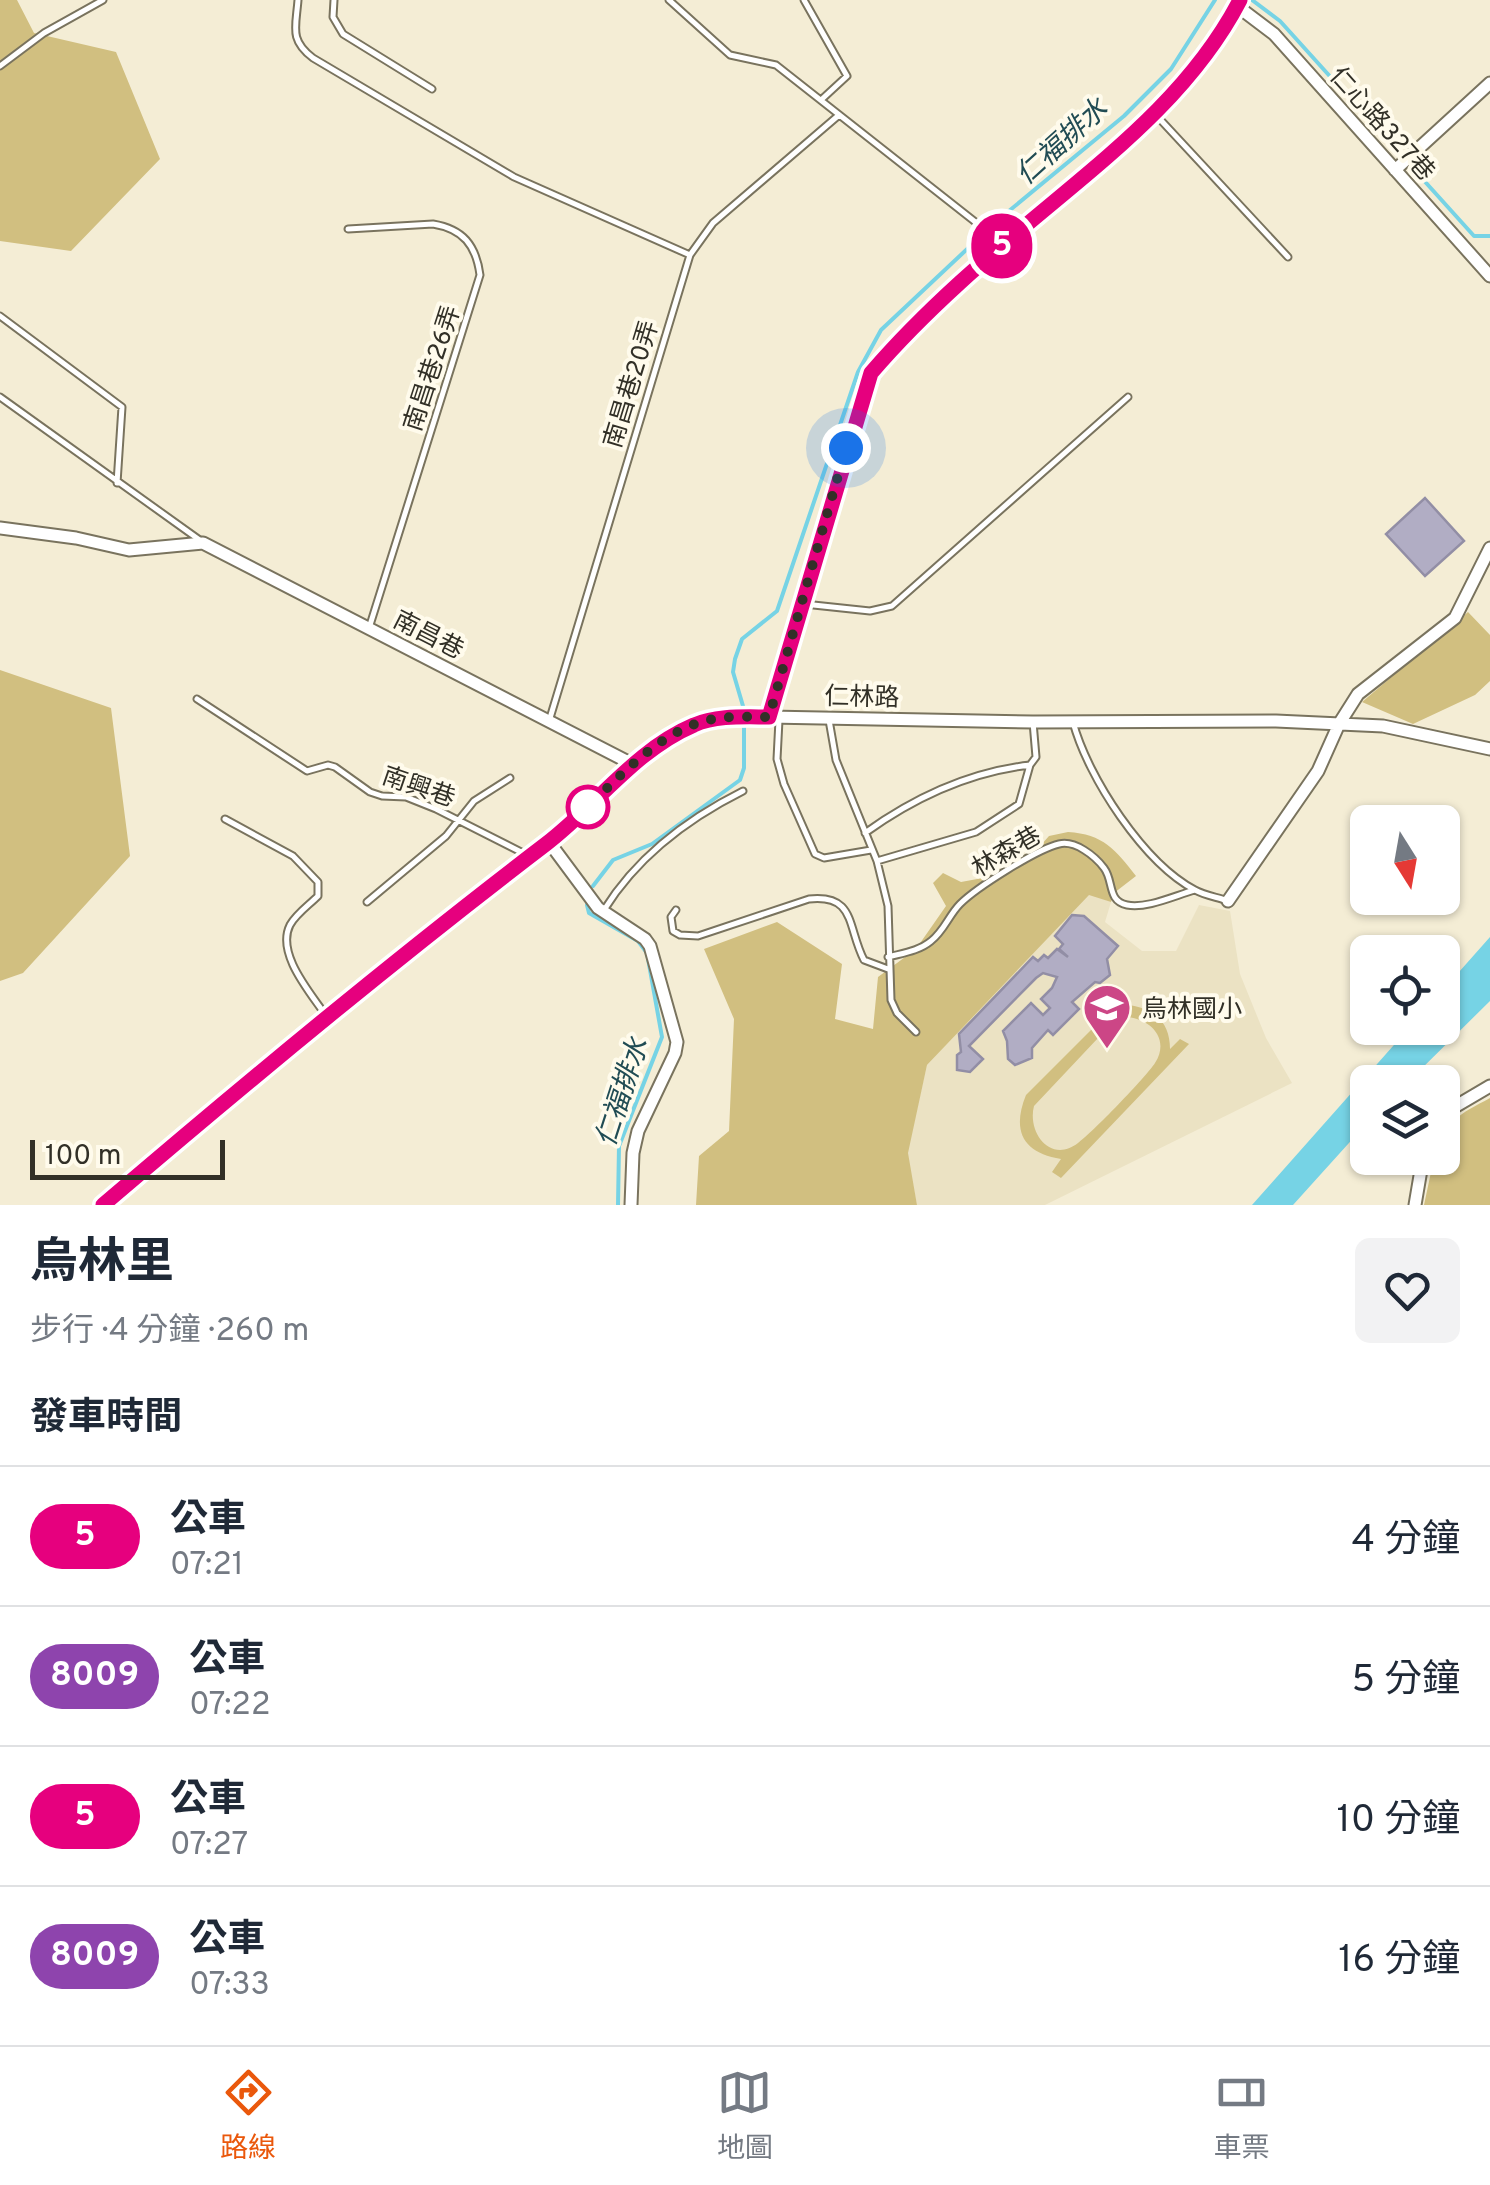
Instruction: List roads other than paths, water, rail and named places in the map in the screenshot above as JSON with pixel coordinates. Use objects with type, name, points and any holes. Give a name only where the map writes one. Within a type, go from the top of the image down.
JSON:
[{"type":"street","points":[[767,717],[871,373],[900,340],[1004,244],[1132,136],[1202,64],[1238,3]]},
{"type":"street","name":"仁心路327巷","points":[[1238,3],[1402,163],[1490,276]]},
{"type":"street","points":[[1402,163],[1490,82]]},
{"type":"street","points":[[0,528],[76,538],[128,550],[203,543]]},
{"type":"street","name":"南昌巷","points":[[203,543],[634,764]]},
{"type":"street","points":[[1228,901],[1318,771],[1338,724],[1358,694],[1455,618],[1490,548]]},
{"type":"street","name":"仁林路","points":[[103,1205],[326,1016],[550,842],[634,764],[695,724],[732,718],[829,717],[1338,724],[1383,726],[1490,749]]},
{"type":"street","points":[[550,842],[603,913],[646,939],[677,1042],[638,1131],[632,1153],[631,1205]]},
{"type":"street","points":[[1460,1103],[1490,1086]]},
{"type":"street","points":[[1415,1205],[1420,1175]]},
{"type":"lane","points":[[0,66],[44,33],[103,0]]},
{"type":"lane","points":[[298,0],[294,29],[300,48],[314,58],[514,176],[690,255]]},
{"type":"lane","points":[[334,0],[333,17],[343,34],[432,90]]},
{"type":"lane","points":[[669,0],[730,55],[776,64],[1004,244]]},
{"type":"lane","points":[[804,0],[848,76],[821,100]]},
{"type":"lane","points":[[1154,112],[1288,257]]},
{"type":"lane","name":"南昌巷20弄","points":[[549,720],[690,255],[712,223],[839,115]]},
{"type":"lane","name":"南昌巷26弄","points":[[348,230],[446,226],[462,234],[472,246],[480,275],[370,628]]},
{"type":"lane","points":[[0,316],[122,407],[117,483]]},
{"type":"lane","points":[[801,604],[870,611],[892,606],[1128,396]]},
{"type":"lane","name":"南昌巷","points":[[0,397],[203,543]]},
{"type":"lane","name":"南興巷","points":[[197,698],[307,771],[328,765],[370,792],[406,797],[530,856]]},
{"type":"lane","points":[[767,717],[784,784],[815,854],[824,858],[872,850]]},
{"type":"lane","points":[[829,717],[832,748],[878,861],[888,906],[891,1000],[916,1032]]},
{"type":"lane","points":[[1072,719],[1089,766],[1143,848],[1195,890],[1228,901]]},
{"type":"lane","name":"林森巷","points":[[878,861],[976,832],[1019,804],[1036,757],[1033,722]]},
{"type":"lane","points":[[865,833],[898,809],[945,787],[999,769],[1030,765]]},
{"type":"lane","points":[[367,902],[446,836],[474,801],[510,778]]},
{"type":"lane","points":[[603,913],[623,880],[652,851],[693,820],[743,791]]},
{"type":"lane","points":[[225,819],[293,856],[318,882],[318,896],[295,918],[287,938],[291,959],[326,1016]]},
{"type":"lane","name":"林森巷","points":[[888,958],[930,942],[975,890],[1062,842],[1085,851],[1104,868],[1112,894],[1126,905],[1195,890]]},
{"type":"lane","points":[[676,910],[671,917],[674,931],[698,936],[809,899],[828,897],[845,907],[864,960],[888,969]]},
{"type":"water","points":[[1490,937],[1490,1001],[1460,1031],[1460,971]]},
{"type":"water","points":[[1394,1045],[1445,1045],[1425,1065],[1376,1065]]},
{"type":"water","points":[[1350,1095],[1350,1142],[1293,1205],[1252,1205]]},
{"type":"waterway","name":"仁福排水","points":[[593,886],[613,860],[652,844],[740,780],[744,768],[744,728],[743,706],[733,672],[735,659],[742,639],[777,611],[858,372],[881,330],[998,220],[1124,116],[1171,69],[1215,0]]},
{"type":"waterway","name":"仁福排水","points":[[1252,0],[1280,21],[1474,236],[1490,236]]},
{"type":"waterway","name":"仁福排水","points":[[587,905],[589,913],[638,941],[647,953],[662,1037],[619,1146],[618,1205]]},
{"type":"place","name":"烏林國小","points":[[1107,1050]]}]
